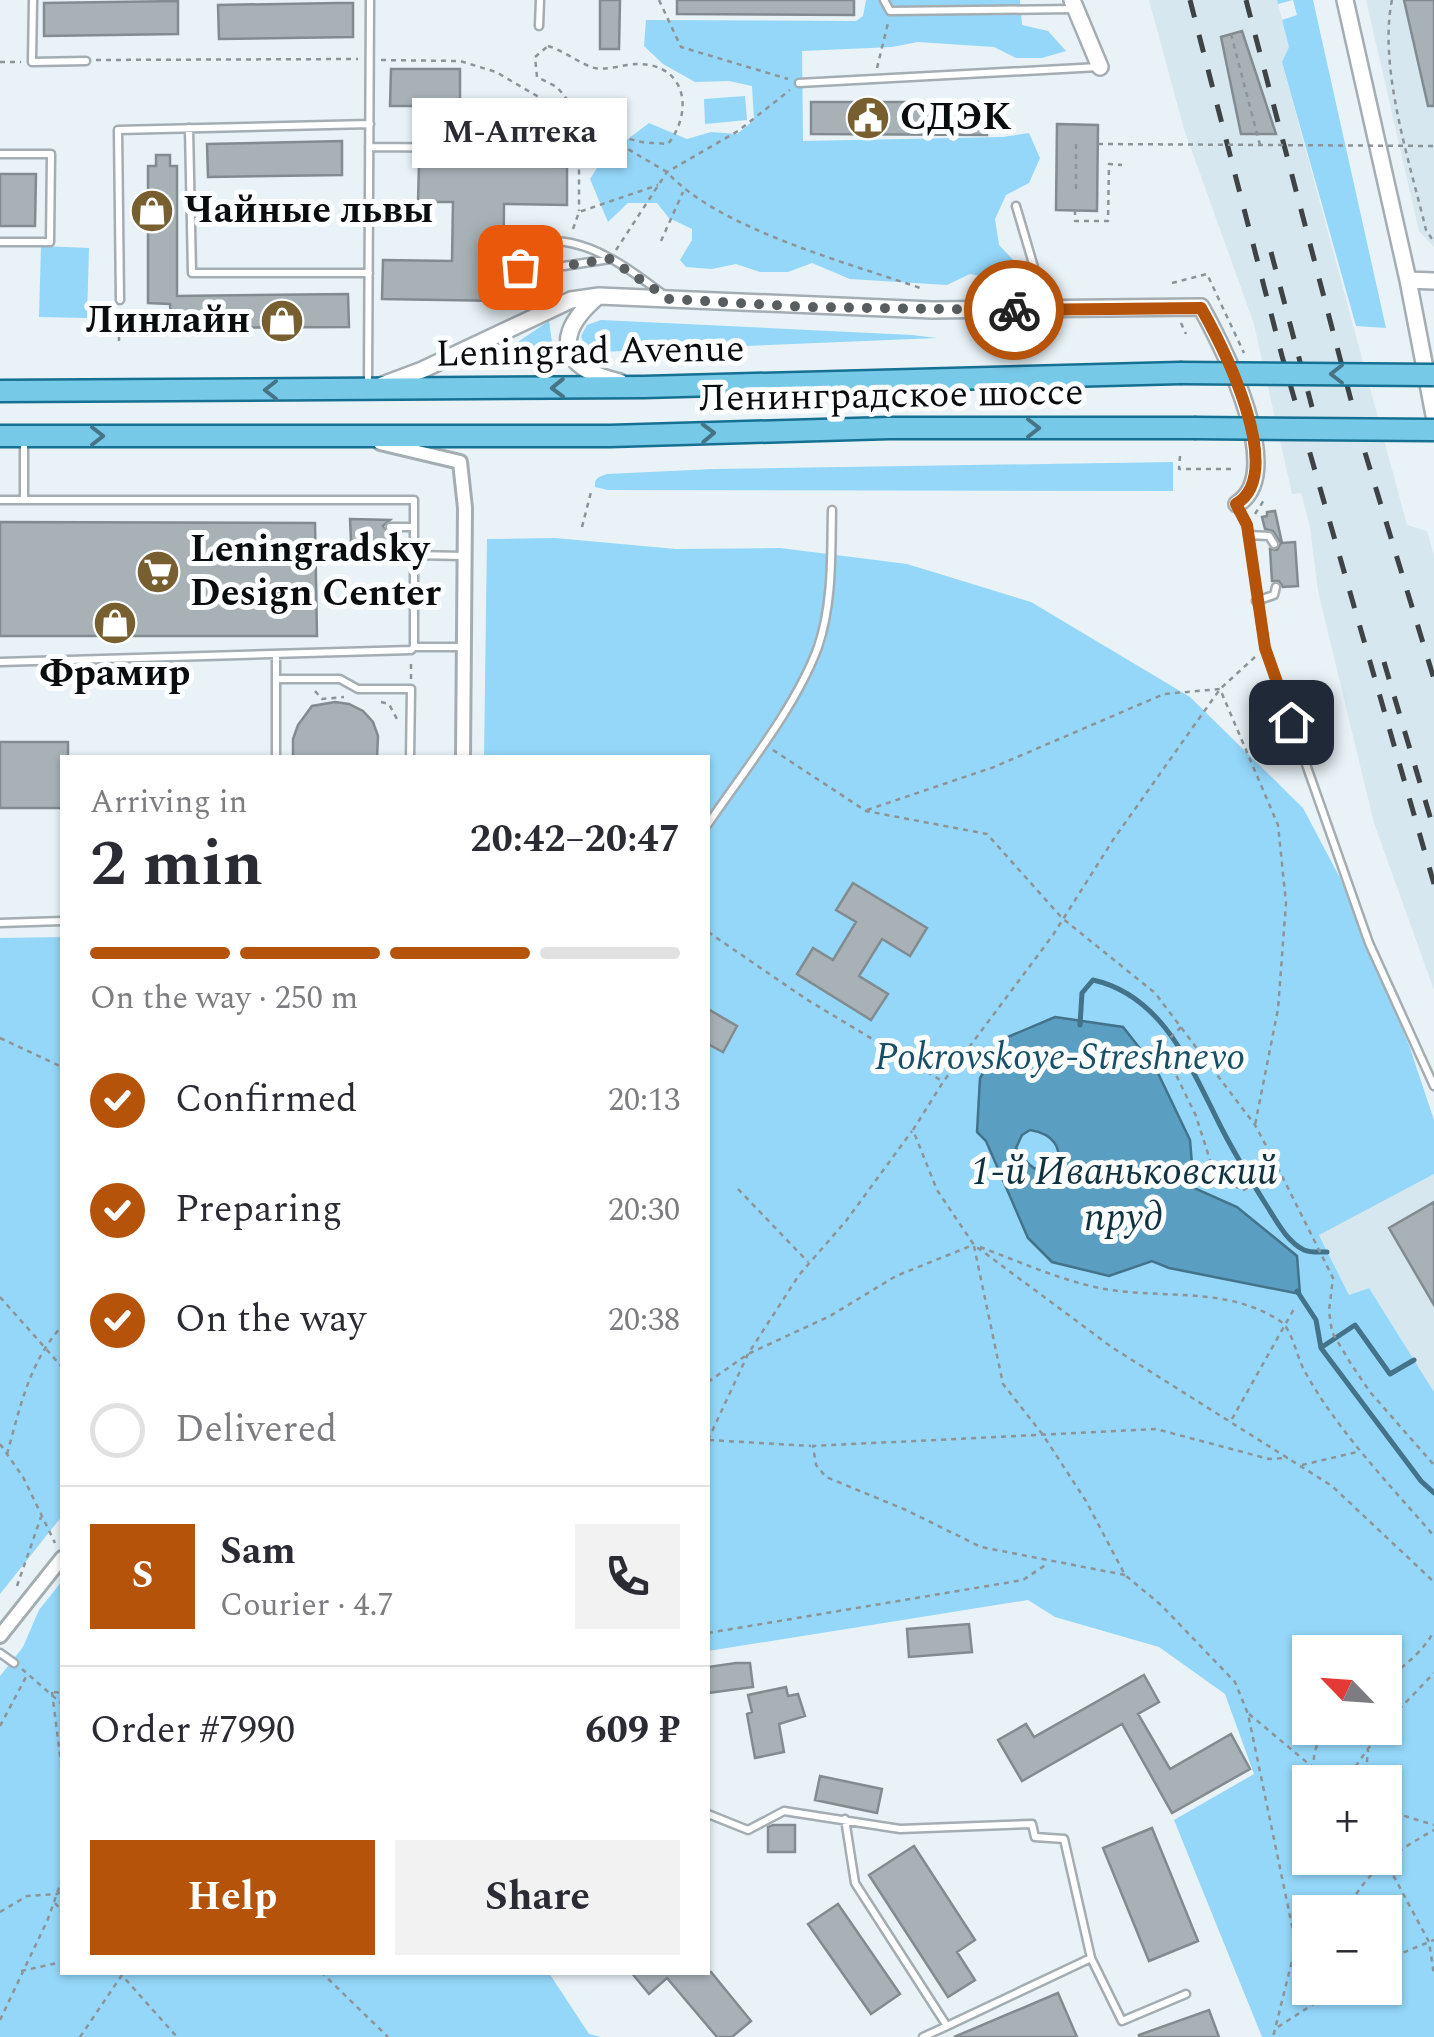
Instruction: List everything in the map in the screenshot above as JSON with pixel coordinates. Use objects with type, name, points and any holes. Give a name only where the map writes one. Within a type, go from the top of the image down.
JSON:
[{"type":"main road","name":"Leningrad Avenue","points":[[0,391],[644,387],[1180,373],[1434,375]]},
{"type":"main road","name":"Ленинградское шоссе","points":[[348,438],[889,428],[1434,430]]},
{"type":"main road","points":[[0,436],[348,438]]},
{"type":"street","points":[[1345,0],[1434,415]]},
{"type":"street","points":[[1074,5],[1100,67]]},
{"type":"street","points":[[1408,280],[1434,281]]},
{"type":"street","points":[[368,390],[422,370],[571,300],[599,296],[806,307],[1201,308],[1218,338],[1256,447],[1252,485],[1244,500],[1236,504]]},
{"type":"street","points":[[599,296],[579,312],[570,326],[568,347],[583,368],[644,387]]},
{"type":"street","points":[[348,438],[460,462],[465,492],[463,755]]},
{"type":"street","points":[[0,1636],[60,1559]]},
{"type":"lane","points":[[33,0],[32,62],[86,60]]},
{"type":"lane","points":[[368,390],[370,0]]},
{"type":"lane","points":[[539,26],[540,0]]},
{"type":"lane","points":[[884,0],[890,11],[1074,5]]},
{"type":"lane","points":[[799,82],[1100,67]]},
{"type":"lane","points":[[120,300],[118,130],[370,124]]},
{"type":"lane","points":[[189,128],[192,272],[369,274]]},
{"type":"lane","points":[[369,147],[492,148]]},
{"type":"lane","points":[[0,154],[51,154],[50,242],[0,242]]},
{"type":"lane","points":[[1016,206],[1046,310]]},
{"type":"lane","points":[[610,259],[520,267],[521,240],[570,242],[610,259],[669,299]]},
{"type":"lane","points":[[24,436],[24,500]]},
{"type":"lane","points":[[0,500],[414,500],[412,649]]},
{"type":"lane","points":[[1236,504],[1247,525],[1265,648],[1369,943],[1434,1086]]},
{"type":"lane","points":[[710,821],[763,744],[818,648],[828,605],[832,510]]},
{"type":"lane","points":[[390,527],[413,527]]},
{"type":"lane","points":[[1248,535],[1269,536],[1274,544]]},
{"type":"lane","points":[[414,554],[465,556]]},
{"type":"lane","points":[[1256,602],[1274,596],[1276,587]]},
{"type":"lane","points":[[0,662],[464,647]]},
{"type":"lane","points":[[276,653],[276,755]]},
{"type":"lane","points":[[276,680],[340,679],[358,690],[410,689],[410,755]]},
{"type":"lane","points":[[0,923],[60,920]]},
{"type":"lane","points":[[0,1653],[14,1663]]},
{"type":"lane","points":[[710,1815],[748,1830],[784,1811],[900,1829],[1032,1824],[1036,1837],[1064,1839],[1091,1958],[1122,2021],[1186,1994]]},
{"type":"lane","points":[[845,1820],[855,1883],[947,2026]]},
{"type":"lane","points":[[923,2037],[1091,1958]]},
{"type":"path","points":[[659,0],[681,46],[799,82]]},
{"type":"path","points":[[1392,0],[1388,20],[1395,99],[1431,241]]},
{"type":"path","points":[[875,79],[890,11]]},
{"type":"path","points":[[1231,34],[1260,145]]},
{"type":"path","points":[[548,46],[594,68],[642,64],[662,71],[679,86],[685,102],[681,128],[668,144],[632,141],[615,132],[610,121],[574,108],[558,87],[537,77],[535,57],[548,46]]},
{"type":"path","points":[[86,60],[460,61],[496,72],[667,172],[684,190],[759,230],[923,290]]},
{"type":"path","points":[[0,62],[32,62]]},
{"type":"path","points":[[610,259],[667,172],[738,131],[799,82]]},
{"type":"path","points":[[492,148],[606,136]]},
{"type":"path","points":[[555,141],[579,160],[578,212],[570,242]]},
{"type":"path","points":[[1076,144],[1076,189]]},
{"type":"path","points":[[1098,144],[1434,146]]},
{"type":"path","points":[[1076,210],[1075,221],[1108,221],[1109,164],[1122,165]]},
{"type":"path","points":[[578,212],[660,184]]},
{"type":"path","points":[[661,240],[684,190]]},
{"type":"path","points":[[1426,230],[1434,229]]},
{"type":"path","points":[[1172,283],[1207,274]]},
{"type":"path","points":[[119,341],[120,300]]},
{"type":"path","points":[[1180,456],[1179,469],[1236,470]]},
{"type":"path","points":[[582,527],[590,492]]},
{"type":"path","points":[[710,1436],[748,1354],[810,1263],[846,1221],[912,1130],[1220,689],[1265,648]]},
{"type":"path","points":[[410,689],[412,649]]},
{"type":"path","points":[[309,685],[322,699],[356,696]]},
{"type":"path","points":[[866,811],[994,767],[1164,694],[1220,689]]},
{"type":"path","points":[[1220,689],[1278,825],[1286,903],[1278,1009],[1255,1125]]},
{"type":"path","points":[[372,700],[389,704],[398,722]]},
{"type":"path","points":[[763,744],[866,811],[987,834],[1062,918],[1155,993],[1255,1125],[1278,1168],[1333,1278],[1329,1311],[1332,1332],[1370,1392],[1434,1465]]},
{"type":"path","points":[[710,933],[943,1082]]},
{"type":"path","points":[[1182,1026],[1162,1046],[1196,1116],[1216,1179],[1246,1189],[1278,1168]]},
{"type":"path","points":[[0,1038],[60,1067]]},
{"type":"path","points":[[912,1130],[937,1190],[974,1244],[1113,1348],[1332,1486],[1434,1582]]},
{"type":"path","points":[[738,1188],[810,1263]]},
{"type":"path","points":[[974,1244],[1003,1384],[1043,1435],[1086,1501],[1126,1575],[1161,1605],[1235,1682],[1248,1714],[1296,1945],[1272,2037]]},
{"type":"path","points":[[710,1381],[748,1354],[830,1316],[896,1276],[974,1244],[1041,1271],[1098,1288],[1220,1298],[1245,1303],[1284,1323],[1304,1370],[1360,1451],[1434,1536]]},
{"type":"path","points":[[0,1298],[60,1365]]},
{"type":"path","points":[[1231,1420],[1295,1308]]},
{"type":"path","points":[[7,1454],[24,1390],[44,1346],[60,1328]]},
{"type":"path","points":[[710,1440],[813,1446],[1156,1429],[1269,1458],[1290,1458]]},
{"type":"path","points":[[0,1444],[23,1477],[60,1552]]},
{"type":"path","points":[[813,1446],[816,1465],[826,1477],[981,1547],[1126,1575]]},
{"type":"path","points":[[1300,1465],[1360,1451]]},
{"type":"path","points":[[17,1586],[42,1516]]},
{"type":"path","points":[[710,1634],[1023,1580],[1048,1562]]},
{"type":"path","points":[[1402,1667],[1434,1631]]},
{"type":"path","points":[[14,1663],[60,1702]]},
{"type":"path","points":[[1402,1707],[1434,1672]]},
{"type":"path","points":[[0,1726],[28,1674]]},
{"type":"path","points":[[52,1692],[60,1693]]},
{"type":"path","points":[[52,1692],[60,1755]]},
{"type":"path","points":[[1248,1714],[1309,1765]]},
{"type":"path","points":[[1353,1765],[1370,1745]]},
{"type":"path","points":[[1366,1765],[1368,1748]]},
{"type":"path","points":[[1402,1816],[1434,1828]]},
{"type":"path","points":[[1402,1848],[1434,1828]]},
{"type":"path","points":[[1354,1895],[1370,1875]]},
{"type":"path","points":[[1393,1875],[1431,1940],[1434,1975]]},
{"type":"path","points":[[0,2020],[60,1884]]},
{"type":"path","points":[[0,1912],[27,1896],[60,1892]]},
{"type":"path","points":[[54,1902],[60,1909]]},
{"type":"path","points":[[1402,1953],[1431,1940]]},
{"type":"path","points":[[21,1972],[60,1962]]},
{"type":"path","points":[[80,2037],[121,1975]]},
{"type":"path","points":[[123,1975],[176,2037]]},
{"type":"path","points":[[324,1975],[388,2037]]},
{"type":"path","points":[[1277,2028],[1312,2005]]},
{"type":"shaded area","points":[[1149,0],[1277,0],[1289,47],[1282,62],[1407,525],[1427,531],[1434,556],[1434,990],[1374,823],[1318,591],[1310,527],[1301,493],[1292,494],[1254,324],[1184,129]]},
{"type":"shaded area","points":[[1366,0],[1434,0],[1434,247],[1419,231]]},
{"type":"shaded area","points":[[1434,1174],[1434,1392],[1369,1288],[1349,1295],[1319,1234]]},
{"type":"green space","points":[[866,0],[1020,0],[1022,25],[1048,31],[1066,51],[1042,58],[1016,58],[994,47],[918,42],[802,51],[803,141],[1003,137],[1029,133],[1040,158],[1029,183],[1006,195],[995,219],[999,245],[1016,263],[996,279],[970,274],[947,285],[850,279],[812,263],[788,272],[760,272],[736,264],[712,269],[686,267],[680,260],[692,240],[692,229],[669,218],[657,203],[628,203],[608,222],[590,179],[604,157],[649,123],[687,139],[711,132],[737,134],[754,120],[752,86],[729,81],[695,82],[663,64],[644,46],[646,20],[856,21],[863,16]]},
{"type":"green space","points":[[1293,0],[1313,0],[1386,328],[1356,326],[1282,62],[1289,47],[1282,20],[1297,15]]},
{"type":"green space","points":[[745,96],[747,120],[705,124],[704,99]]},
{"type":"green space","points":[[41,246],[89,248],[87,318],[39,317]]},
{"type":"green space","points":[[601,320],[937,338],[599,352],[585,347],[581,336],[587,325]]},
{"type":"green space","points":[[549,321],[554,356],[499,357],[500,354]]},
{"type":"green space","points":[[1173,462],[1173,491],[595,487],[596,480],[607,474],[713,469]]},
{"type":"green space","name":"Pokrovskoye-Streshnevo","points":[[555,538],[676,549],[780,548],[907,564],[1031,602],[1190,697],[1303,808],[1340,878],[1410,1048],[1434,1120],[1434,1174],[1319,1235],[1349,1295],[1369,1288],[1434,1392],[1434,2037],[1262,2037],[1174,1820],[1254,1774],[1225,1694],[1159,1647],[1055,1617],[1028,1600],[710,1651],[710,755],[484,755],[487,539]]},
{"type":"green space","points":[[60,937],[60,1519],[0,1594],[0,938]]},
{"type":"green space","points":[[60,1584],[60,1975],[550,1975],[589,2034],[601,2037],[0,2037],[0,1676],[23,1647],[39,1610]]},
{"type":"water","name":"1-й Иваньковский пруд","points":[[1055,1017],[1123,1027],[1156,1069],[1190,1140],[1194,1188],[1237,1207],[1297,1256],[1300,1294],[1169,1268],[1152,1261],[1109,1276],[1052,1262],[1028,1238],[986,1141],[977,1132],[980,1078],[1003,1039]],"holes":[[[1030,1130],[1054,1143],[1059,1155],[1058,1170],[1038,1170],[1016,1148],[1022,1135]]]},
{"type":"building","points":[[600,0],[620,0],[619,49],[600,49]]},
{"type":"building","points":[[677,0],[854,0],[854,15],[677,14]]},
{"type":"building","points":[[1404,0],[1434,0],[1434,106],[1428,106]]},
{"type":"building","points":[[178,1],[178,34],[44,36],[44,3]]},
{"type":"building","points":[[353,3],[353,37],[219,39],[218,5]]},
{"type":"building","points":[[1242,31],[1276,134],[1241,134],[1221,37]]},
{"type":"building","points":[[391,69],[460,69],[460,106],[390,106]]},
{"type":"building","points":[[811,102],[988,102],[987,135],[811,134]]},
{"type":"building","points":[[1057,124],[1098,125],[1097,211],[1056,210]]},
{"type":"building","points":[[342,141],[342,175],[208,177],[207,144]]},
{"type":"building","points":[[156,155],[170,155],[170,166],[177,166],[177,296],[348,294],[349,327],[178,328],[178,324],[171,324],[170,304],[148,303],[148,166],[156,166]]},
{"type":"building","points":[[419,165],[567,167],[567,205],[504,204],[503,301],[382,299],[383,260],[452,261],[453,202],[418,202]]},
{"type":"building","points":[[0,174],[36,174],[35,226],[0,226]]},
{"type":"building","points":[[1275,511],[1282,543],[1295,542],[1298,586],[1283,587],[1279,581],[1272,581],[1270,549],[1277,550],[1281,543],[1273,531],[1265,529],[1262,517]]},
{"type":"building","points":[[350,519],[390,520],[383,526],[390,541],[351,541]]},
{"type":"building","name":"Leningradsky Design Center","points":[[0,522],[315,523],[317,636],[0,636]]},
{"type":"building","points":[[335,702],[363,711],[378,736],[377,755],[293,755],[298,725],[312,706]]},
{"type":"building","points":[[0,742],[68,742],[68,755],[60,755],[60,808],[0,808]]},
{"type":"building","points":[[853,883],[927,928],[910,956],[882,939],[859,976],[888,994],[871,1020],[797,974],[813,948],[833,960],[856,922],[836,910]]},
{"type":"building","points":[[710,1010],[737,1026],[723,1052],[710,1045]]},
{"type":"building","points":[[1434,1202],[1434,1305],[1389,1228]]},
{"type":"building","points":[[969,1624],[972,1652],[909,1657],[907,1629]]},
{"type":"building","points":[[750,1663],[753,1687],[710,1693],[710,1667]]},
{"type":"building","points":[[1144,1675],[1159,1702],[1138,1714],[1170,1769],[1231,1734],[1250,1769],[1172,1813],[1122,1724],[1022,1781],[998,1740],[1026,1724],[1034,1737]]},
{"type":"building","points":[[786,1687],[788,1696],[798,1694],[805,1716],[779,1724],[784,1752],[755,1758],[747,1714],[752,1712],[748,1695]]},
{"type":"building","points":[[820,1776],[882,1789],[877,1813],[815,1800]]},
{"type":"building","points":[[795,1825],[795,1852],[768,1852],[768,1827]]},
{"type":"building","points":[[1152,1828],[1198,1941],[1149,1961],[1103,1848]]},
{"type":"building","points":[[914,1846],[975,1940],[957,1952],[975,1980],[948,1997],[869,1875]]},
{"type":"building","points":[[838,1904],[900,1994],[871,2014],[808,1924]]},
{"type":"building","points":[[711,1972],[751,2021],[732,2037],[717,2037],[667,1978],[649,1994],[633,1975]]},
{"type":"building","points":[[1058,1993],[1077,2037],[954,2037]]},
{"type":"building","points":[[1209,2010],[1219,2037],[1139,2037],[1139,2035]]},
{"type":"waterway","points":[[1080,1025],[1082,993],[1093,980],[1118,989],[1158,1019],[1187,1061],[1233,1149],[1282,1230],[1304,1250],[1327,1252]]},
{"type":"waterway","points":[[1297,1291],[1316,1320],[1321,1348],[1434,1493]]},
{"type":"waterway","points":[[1322,1347],[1355,1325],[1390,1374],[1414,1360]]},
{"type":"railway","points":[[1190,0],[1282,356],[1434,884]]},
{"type":"railway","points":[[1246,0],[1363,446],[1434,679]]},
{"type":"railway","points":[[1271,252],[1312,407]]},
{"type":"railway","points":[[1384,662],[1434,830]]},
{"type":"way so far","points":[[520,267],[610,259],[669,299],[806,307],[1014,310]]},
{"type":"place","name":"СДЭК","points":[[868,118]]},
{"type":"place","name":"Чайные львы","points":[[152,211]]},
{"type":"place","name":"М-Аптека","points":[[520,267]]},
{"type":"place","name":"Линлайн","points":[[282,321]]},
{"type":"place","name":"Leningradsky Design Center","points":[[158,572]]},
{"type":"place","name":"Фрамир","points":[[115,623]]},
{"type":"route","points":[[1014,310],[1201,308],[1218,338],[1256,447],[1252,485],[1244,500],[1236,504],[1247,525],[1265,648],[1291,722]]}]
